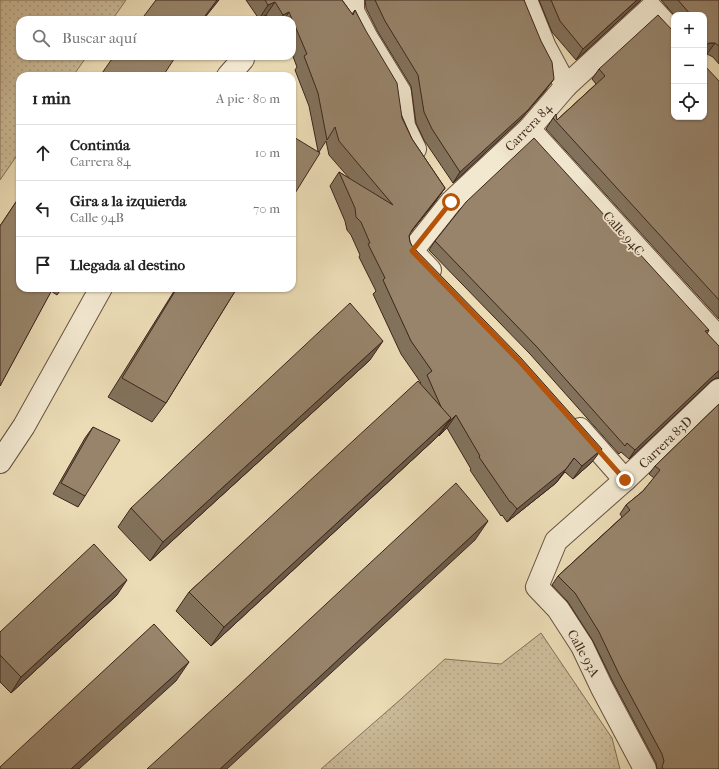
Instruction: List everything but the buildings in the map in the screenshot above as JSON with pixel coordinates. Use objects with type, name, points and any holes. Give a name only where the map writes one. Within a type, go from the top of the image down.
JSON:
[{"type":"street","points":[[353,0],[353,11],[367,38],[400,92],[404,126],[413,146],[424,164]]},
{"type":"street","points":[[526,0],[545,47],[566,86]]},
{"type":"street","name":"Carrera 84","points":[[445,285],[412,251],[447,195],[529,128],[566,86],[650,8],[671,30]]},
{"type":"street","points":[[231,72],[241,60]]},
{"type":"street","name":"Calle 94C","points":[[529,128],[719,338]]},
{"type":"street","points":[[0,462],[24,426],[99,292]]},
{"type":"street","name":"Carrera 83D","points":[[556,542],[625,480],[719,390]]},
{"type":"street","points":[[568,416],[625,480]]},
{"type":"street","name":"Calle 93A","points":[[556,542],[537,587],[558,609],[582,646],[602,688],[645,769]]},
{"type":"shaded area","points":[[0,0],[126,0],[115,16],[16,16],[16,60],[84,60],[76,72],[16,72],[16,157],[0,180]]},
{"type":"shaded area","points":[[541,633],[612,738],[620,769],[321,769],[445,659],[501,664]]},
{"type":"route","points":[[451,202],[412,251],[521,363],[625,480]]}]
